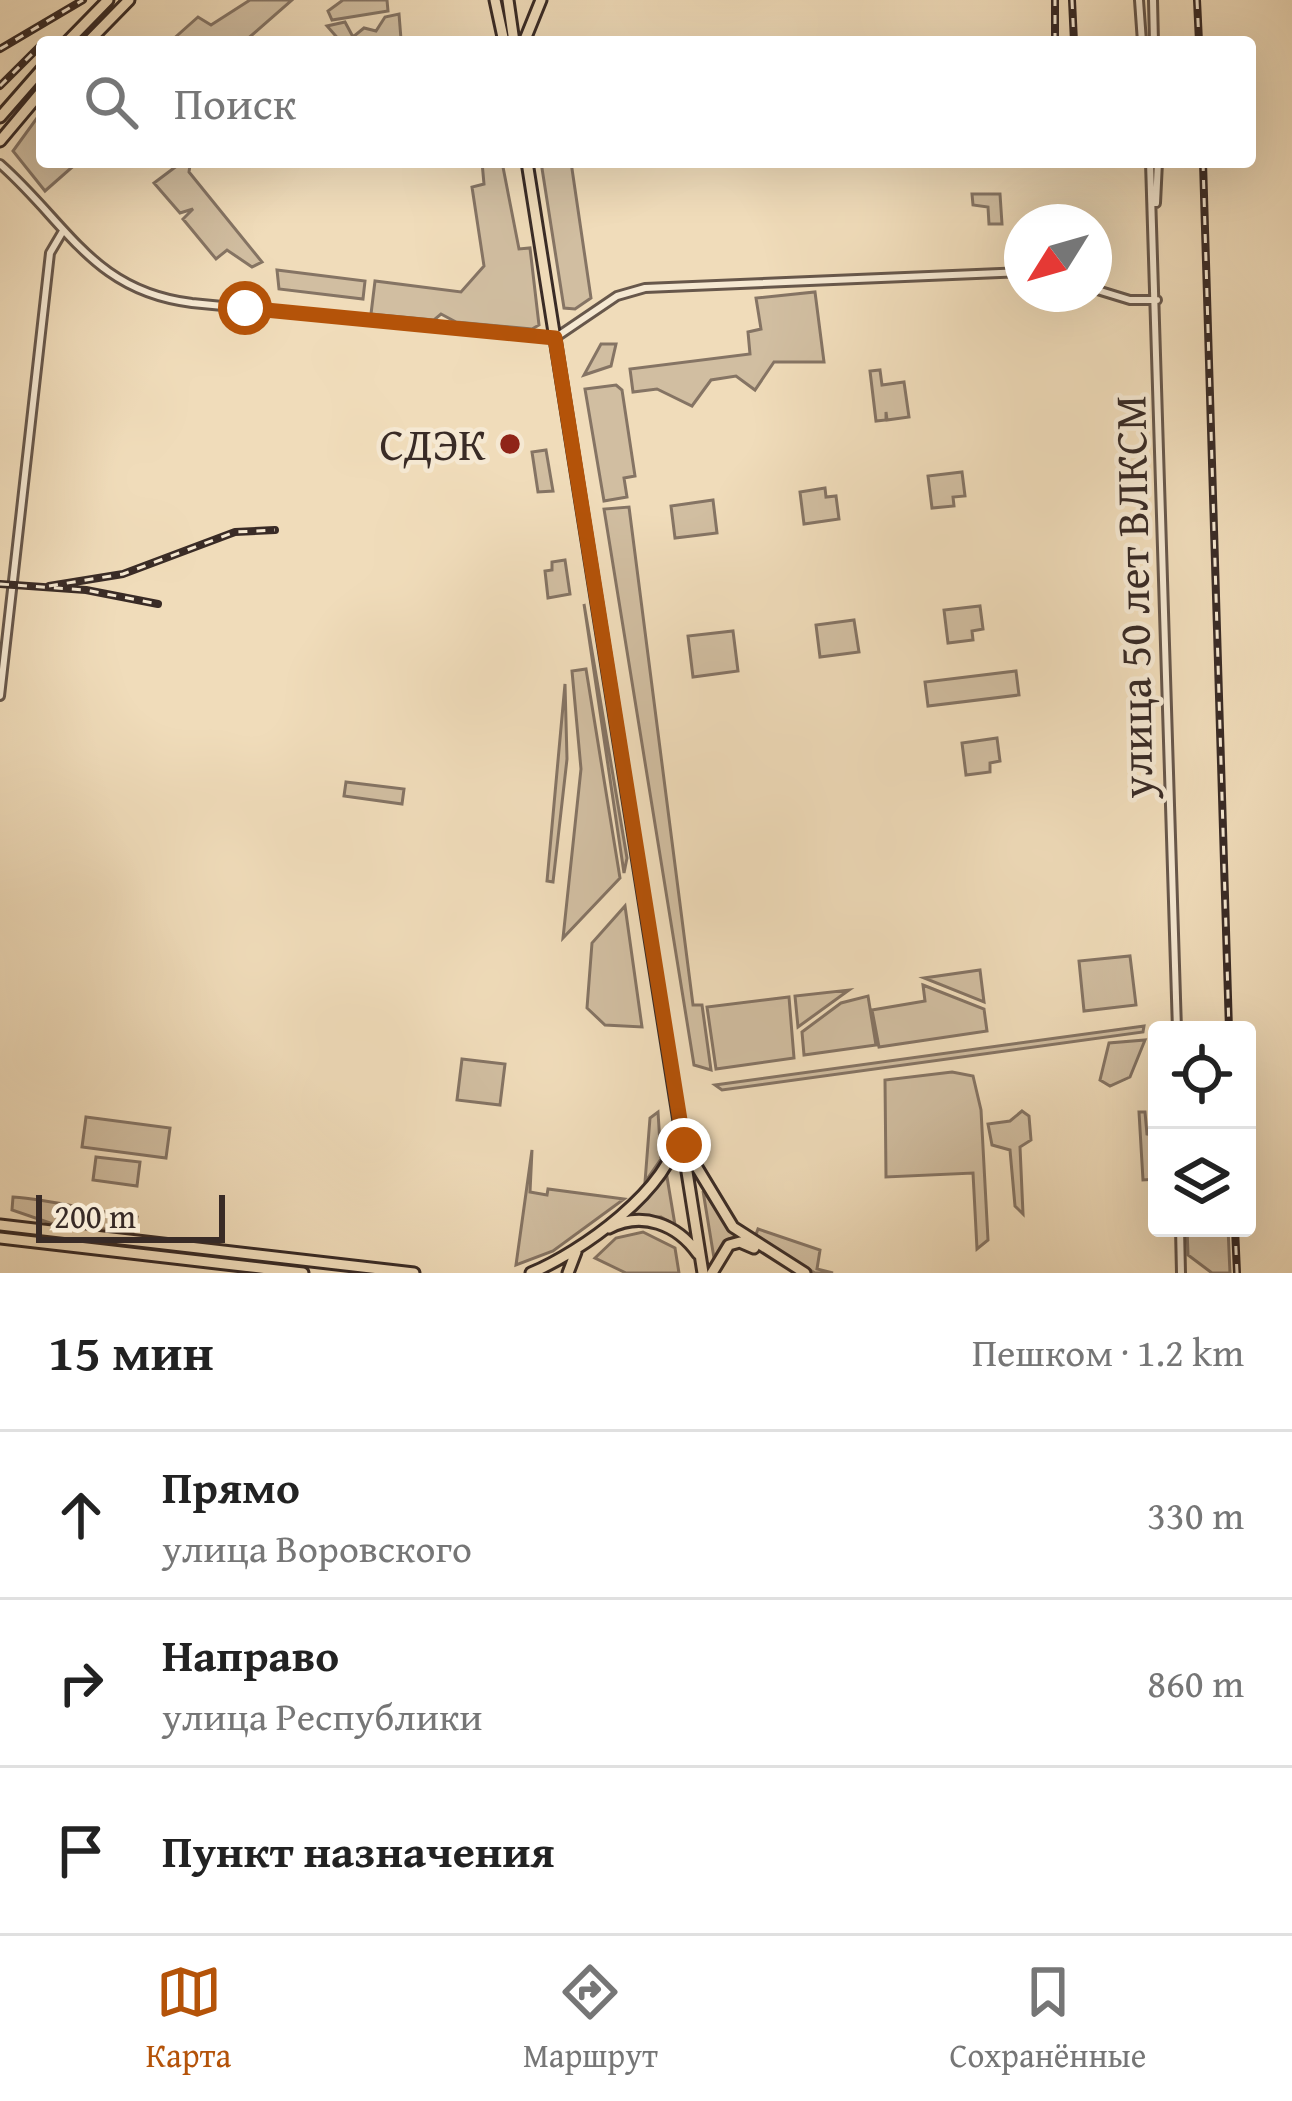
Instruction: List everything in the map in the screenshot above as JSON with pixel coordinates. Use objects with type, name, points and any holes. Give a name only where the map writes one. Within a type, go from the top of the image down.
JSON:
[{"type":"main road","points":[[73,36],[108,0]]},
{"type":"main road","points":[[94,36],[129,0]]},
{"type":"main road","points":[[508,0],[513,36]]},
{"type":"main road","points":[[526,36],[541,0]]},
{"type":"main road","points":[[495,2],[503,36]]},
{"type":"main road","points":[[0,117],[36,76]]},
{"type":"main road","points":[[0,141],[36,98]]},
{"type":"main road","points":[[528,168],[700,1257],[708,1273],[724,1249],[740,1242],[794,1273]]},
{"type":"main road","points":[[531,1273],[558,1259],[652,1187],[676,1150],[680,1123]]},
{"type":"main road","points":[[684,1145],[733,1227],[805,1273]]},
{"type":"main road","points":[[568,1273],[576,1251],[613,1225],[630,1220],[664,1224],[700,1257]]},
{"type":"main road","points":[[0,1225],[414,1273]]},
{"type":"main road","points":[[0,1238],[303,1273]]},
{"type":"street","points":[[1139,0],[1142,36]]},
{"type":"street","points":[[1153,0],[1154,36]]},
{"type":"street","points":[[0,164],[115,280],[150,296],[555,338],[617,296],[645,288],[1004,273]]},
{"type":"street","name":"улица 50 лет ВЛКСМ","points":[[1154,168],[1177,1021]]},
{"type":"street","points":[[0,696],[50,253],[63,231]]},
{"type":"street","points":[[1112,294],[1157,300]]},
{"type":"street","points":[[1180,1237],[1181,1273]]},
{"type":"shaded area","points":[[250,0],[292,0],[251,36],[177,36],[198,17],[211,25]]},
{"type":"shaded area","points":[[343,0],[387,0],[388,11],[332,20],[328,11]]},
{"type":"shaded area","points":[[399,14],[401,36],[354,36],[364,28],[376,31],[385,17]]},
{"type":"shaded area","points":[[345,22],[352,36],[336,36],[327,26]]},
{"type":"shaded area","points":[[36,119],[36,168],[71,168],[45,191],[13,151]]},
{"type":"shaded area","points":[[174,168],[190,168],[262,262],[252,267],[227,250],[216,259],[183,219],[193,209],[180,213],[154,183]]},
{"type":"shaded area","points":[[483,168],[503,168],[519,249],[530,248],[539,325],[532,329],[456,322],[441,314],[434,320],[371,314],[375,281],[461,292],[484,266],[472,187],[484,184]]},
{"type":"shaded area","points":[[542,168],[572,168],[591,298],[575,309],[564,308]]},
{"type":"shaded area","points":[[972,194],[1000,194],[1002,224],[989,224],[988,207],[973,205]]},
{"type":"shaded area","points":[[277,270],[365,281],[363,299],[279,289]]},
{"type":"shaded area","points":[[815,292],[824,362],[774,362],[755,390],[736,376],[711,380],[692,406],[657,389],[633,392],[630,369],[750,354],[748,332],[761,329],[756,298]]},
{"type":"shaded area","points":[[601,344],[616,344],[611,366],[584,375]]},
{"type":"shaded area","points":[[880,370],[882,385],[904,382],[909,417],[887,420],[886,412],[886,420],[876,421],[870,371]]},
{"type":"shaded area","points":[[616,385],[622,390],[635,476],[624,478],[627,497],[604,501],[585,389]]},
{"type":"shaded area","points":[[546,450],[553,491],[538,492],[532,452]]},
{"type":"shaded area","points":[[962,472],[965,496],[953,497],[954,506],[932,508],[928,476]]},
{"type":"shaded area","points":[[825,488],[826,497],[836,496],[839,519],[804,524],[800,492]]},
{"type":"shaded area","points":[[713,500],[717,533],[675,538],[671,506]]},
{"type":"shaded area","points":[[629,507],[693,1005],[702,1005],[711,1070],[694,1065],[604,509]]},
{"type":"shaded area","points":[[565,560],[570,594],[548,598],[545,571],[552,570],[552,562]]},
{"type":"shaded area","points":[[584,604],[627,858],[624,873]]},
{"type":"shaded area","points":[[980,606],[983,629],[972,631],[973,640],[948,643],[944,610]]},
{"type":"shaded area","points":[[854,620],[859,652],[820,657],[816,625]]},
{"type":"shaded area","points":[[733,631],[738,671],[693,677],[688,636]]},
{"type":"shaded area","points":[[586,669],[620,878],[563,938],[581,769],[572,671]]},
{"type":"shaded area","points":[[1016,671],[1019,695],[928,706],[925,682]]},
{"type":"shaded area","points":[[565,684],[567,759],[553,882],[547,881]]},
{"type":"shaded area","points":[[997,738],[1000,761],[990,763],[990,772],[966,775],[962,743]]},
{"type":"shaded area","points":[[346,782],[404,789],[402,804],[344,796]]},
{"type":"shaded area","points":[[625,906],[642,1027],[605,1025],[587,1008],[592,943]]},
{"type":"shaded area","points":[[1130,956],[1136,1005],[1084,1011],[1079,961]]},
{"type":"shaded area","points":[[980,970],[984,1002],[924,978]]},
{"type":"shaded area","points":[[923,985],[984,1009],[987,1031],[879,1047],[872,1010],[925,1001]]},
{"type":"shaded area","points":[[849,990],[798,1027],[795,996]]},
{"type":"shaded area","points":[[868,996],[876,1045],[804,1055],[802,1032],[841,1003]]},
{"type":"shaded area","points":[[789,997],[794,1058],[716,1069],[707,1007]]},
{"type":"shaded area","points":[[1144,1026],[1143,1032],[722,1090],[715,1085]]},
{"type":"shaded area","points":[[1145,1040],[1130,1077],[1110,1086],[1100,1080],[1109,1043]]},
{"type":"shaded area","points":[[462,1059],[505,1064],[500,1105],[457,1100]]},
{"type":"shaded area","points":[[952,1072],[973,1076],[981,1110],[988,1240],[977,1249],[973,1173],[886,1177],[885,1080]]},
{"type":"shaded area","points":[[1022,1111],[1029,1116],[1031,1140],[1020,1147],[1023,1214],[1015,1206],[1010,1150],[992,1145],[988,1124],[1010,1121]]},
{"type":"shaded area","points":[[658,1112],[661,1159],[645,1182],[650,1118]]},
{"type":"shaded area","points":[[1139,1112],[1145,1112],[1148,1134],[1148,1180],[1143,1180]]},
{"type":"shaded area","points":[[86,1117],[170,1128],[166,1158],[82,1147]]},
{"type":"shaded area","points":[[532,1150],[530,1192],[547,1195],[548,1189],[624,1199],[553,1251],[516,1265]]},
{"type":"shaded area","points":[[96,1157],[140,1162],[137,1186],[93,1180]]},
{"type":"shaded area","points":[[667,1177],[675,1225],[661,1217],[623,1218]]},
{"type":"shaded area","points":[[703,1191],[737,1236],[724,1241],[714,1258]]},
{"type":"shaded area","points":[[13,1197],[137,1217],[133,1232],[50,1223],[12,1210]]},
{"type":"shaded area","points":[[758,1229],[820,1250],[817,1269],[833,1273],[815,1273],[755,1237]]},
{"type":"shaded area","points":[[643,1232],[675,1248],[679,1273],[626,1273],[595,1258],[616,1238]]},
{"type":"shaded area","points":[[1187,1237],[1228,1237],[1230,1273],[1212,1273],[1188,1255]]},
{"type":"railway","points":[[0,49],[83,0]]},
{"type":"railway","points":[[1055,0],[1055,36]]},
{"type":"railway","points":[[1072,0],[1074,36]]},
{"type":"railway","points":[[1197,0],[1199,36]]},
{"type":"railway","points":[[0,86],[36,50]]},
{"type":"railway","points":[[1203,168],[1229,1021]]},
{"type":"railway","points":[[49,586],[123,574],[235,532],[275,530]]},
{"type":"railway","points":[[0,584],[86,590],[158,604]]},
{"type":"railway","points":[[1235,1237],[1237,1273]]},
{"type":"place","name":"СДЭК","points":[[510,444]]},
{"type":"route","points":[[245,308],[555,338],[684,1145]]}]
